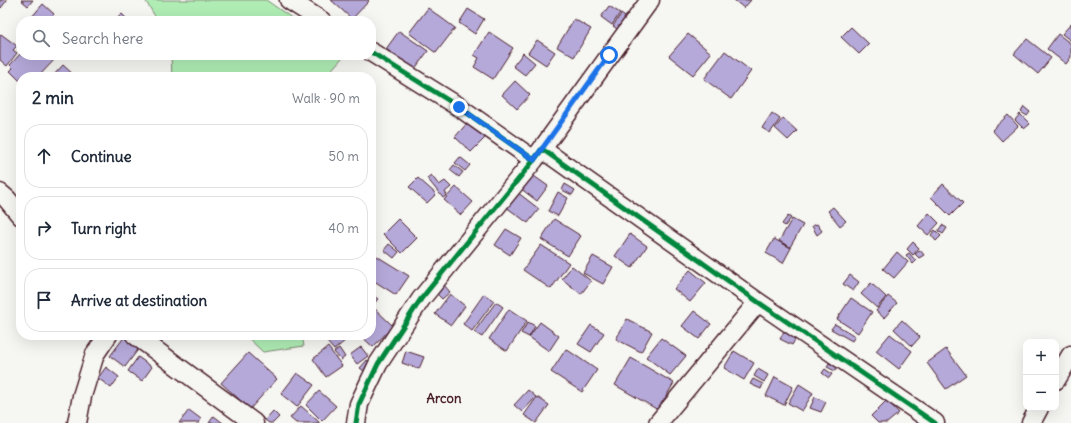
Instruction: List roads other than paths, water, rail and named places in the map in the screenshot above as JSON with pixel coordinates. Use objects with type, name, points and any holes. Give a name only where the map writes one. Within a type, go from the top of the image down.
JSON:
[{"type":"street","points":[[288,0],[314,16]]},
{"type":"street","points":[[356,423],[359,404],[378,364],[421,299],[538,155],[650,0]]},
{"type":"street","points":[[376,55],[538,155],[758,302],[935,423]]},
{"type":"street","points":[[0,193],[16,210]]},
{"type":"street","points":[[658,423],[758,302]]},
{"type":"street","points":[[77,423],[82,396],[91,366],[95,354],[105,340]]},
{"type":"street","points":[[142,340],[254,423]]},
{"type":"street","points":[[1059,375],[1071,355]]},
{"type":"street","points":[[1031,423],[1037,411]]},
{"type":"district","name":"Arcon","points":[[444,398]]}]
